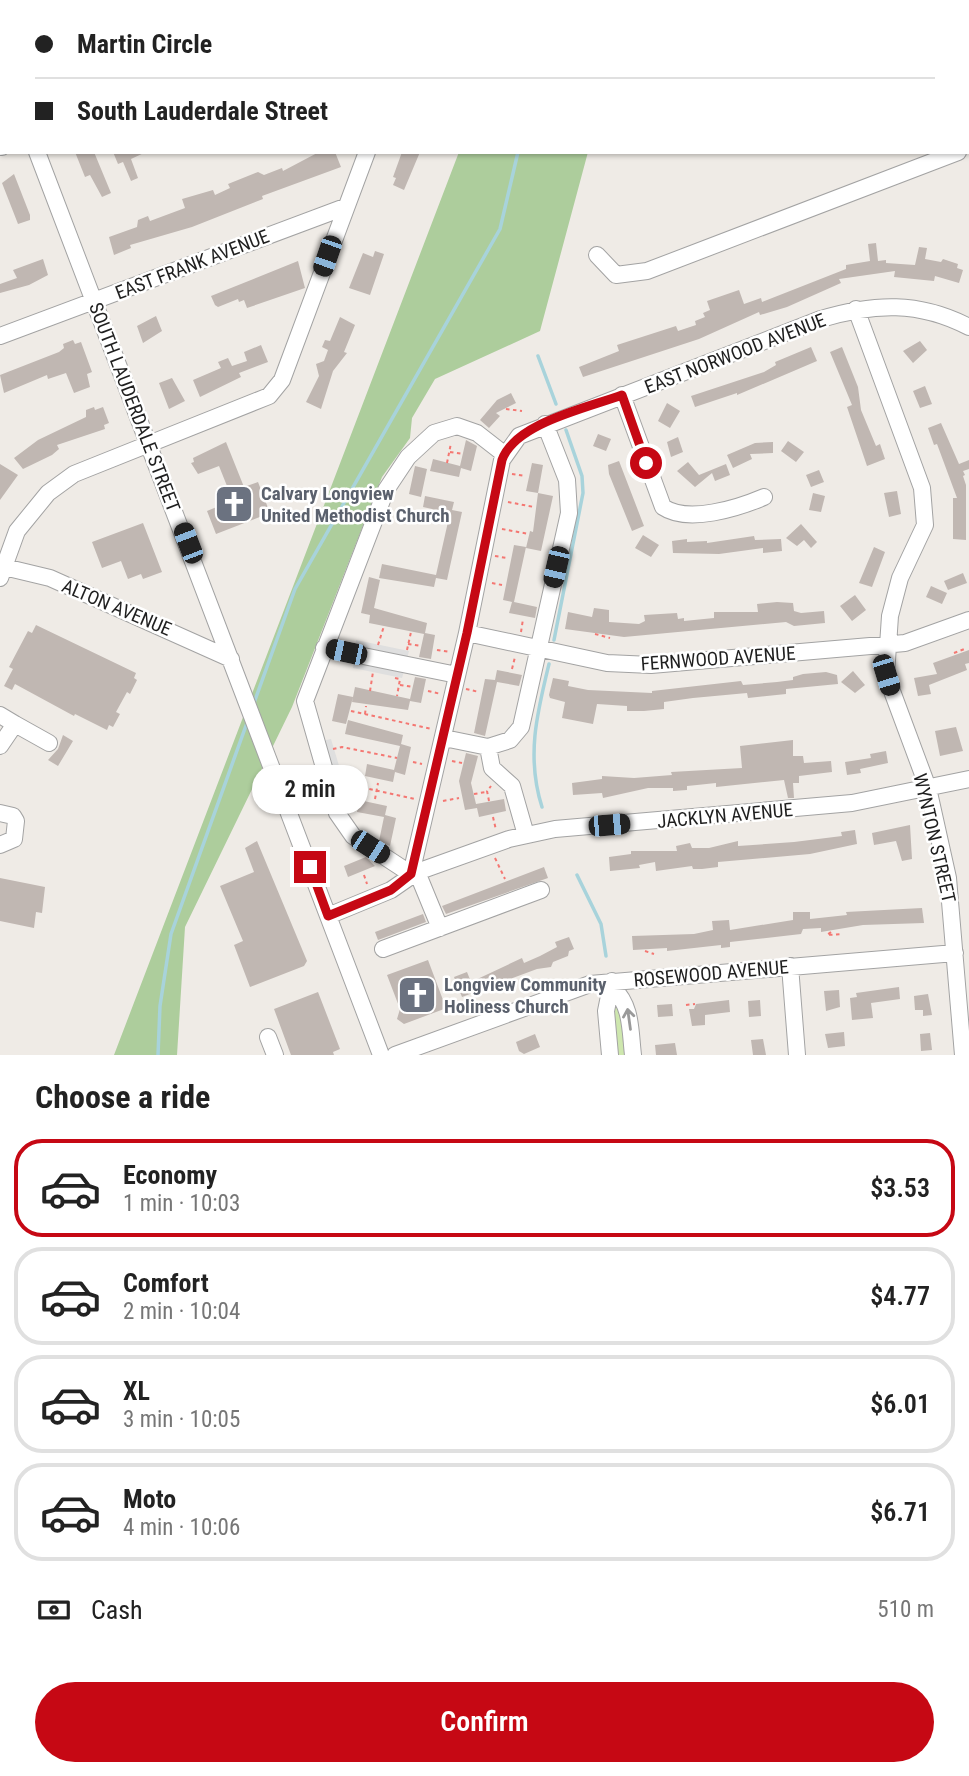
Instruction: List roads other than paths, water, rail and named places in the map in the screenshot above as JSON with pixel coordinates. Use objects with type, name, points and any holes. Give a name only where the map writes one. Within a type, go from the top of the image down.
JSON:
[{"type":"street","name":"SOUTH LAUDERDALE STREET","points":[[38,154],[381,1055]]},
{"type":"street","points":[[2,570],[17,531],[48,494],[74,474],[269,396],[282,380],[366,154]]},
{"type":"street","points":[[597,256],[616,275],[647,271],[953,154]]},
{"type":"street","name":"EAST FRANK AVENUE","points":[[0,336],[345,206]]},
{"type":"street","name":"EAST NORWOOD AVENUE","points":[[504,454],[519,436],[545,424],[856,309],[905,306],[945,315],[969,327]]},
{"type":"street","name":"WYNTON STREET","points":[[856,309],[922,488],[926,507],[920,540],[900,578],[890,615],[886,675],[928,788],[949,884],[963,1055]]},
{"type":"street","points":[[622,395],[663,507],[673,514],[724,512],[765,498]]},
{"type":"street","points":[[439,734],[488,747],[510,740],[521,727],[570,501],[567,480],[545,424]]},
{"type":"street","points":[[414,873],[439,734],[461,682],[467,633],[504,454],[477,433],[457,426],[434,433],[408,457],[386,490],[305,701],[337,813],[353,836],[414,873],[440,928]]},
{"type":"street","name":"ALTON AVENUE","points":[[2,570],[50,578],[231,659]]},
{"type":"street","name":"FERNWOOD AVENUE","points":[[467,633],[607,663],[651,665],[905,643],[969,620]]},
{"type":"street","points":[[324,648],[374,665],[461,682]]},
{"type":"street","points":[[0,715],[49,743]]},
{"type":"street","points":[[0,746],[15,723]]},
{"type":"street","points":[[488,747],[492,768],[512,786],[526,835]]},
{"type":"street","name":"JACKLYN AVENUE","points":[[328,916],[391,890],[414,873],[526,835],[555,829],[852,803],[969,779]]},
{"type":"street","points":[[0,813],[13,816],[16,821],[14,839],[0,845]]},
{"type":"street","points":[[383,949],[541,890]]},
{"type":"street","name":"ROSEWOOD AVENUE","points":[[395,1055],[567,991],[790,965],[955,953]]},
{"type":"street","points":[[790,965],[797,1055]]},
{"type":"street","points":[[610,1055],[606,1000],[612,985],[624,999],[627,1008],[633,1055]]},
{"type":"street","points":[[268,1037],[275,1055]]},
{"type":"waterway","points":[[254,703],[295,589],[500,229],[518,154]]},
{"type":"waterway","points":[[538,356],[556,404]]},
{"type":"waterway","points":[[554,640],[583,493],[582,476],[566,430]]},
{"type":"waterway","points":[[542,807],[537,789],[534,753],[537,718],[549,664]]},
{"type":"waterway","points":[[158,1055],[160,1006],[171,934],[248,720]]},
{"type":"waterway","points":[[577,875],[601,924],[606,956]]},
{"type":"place","name":"Calvary Longview United Methodist Church","points":[[234,504]]},
{"type":"place","name":"Longview Community Holiness Church","points":[[417,995]]}]
